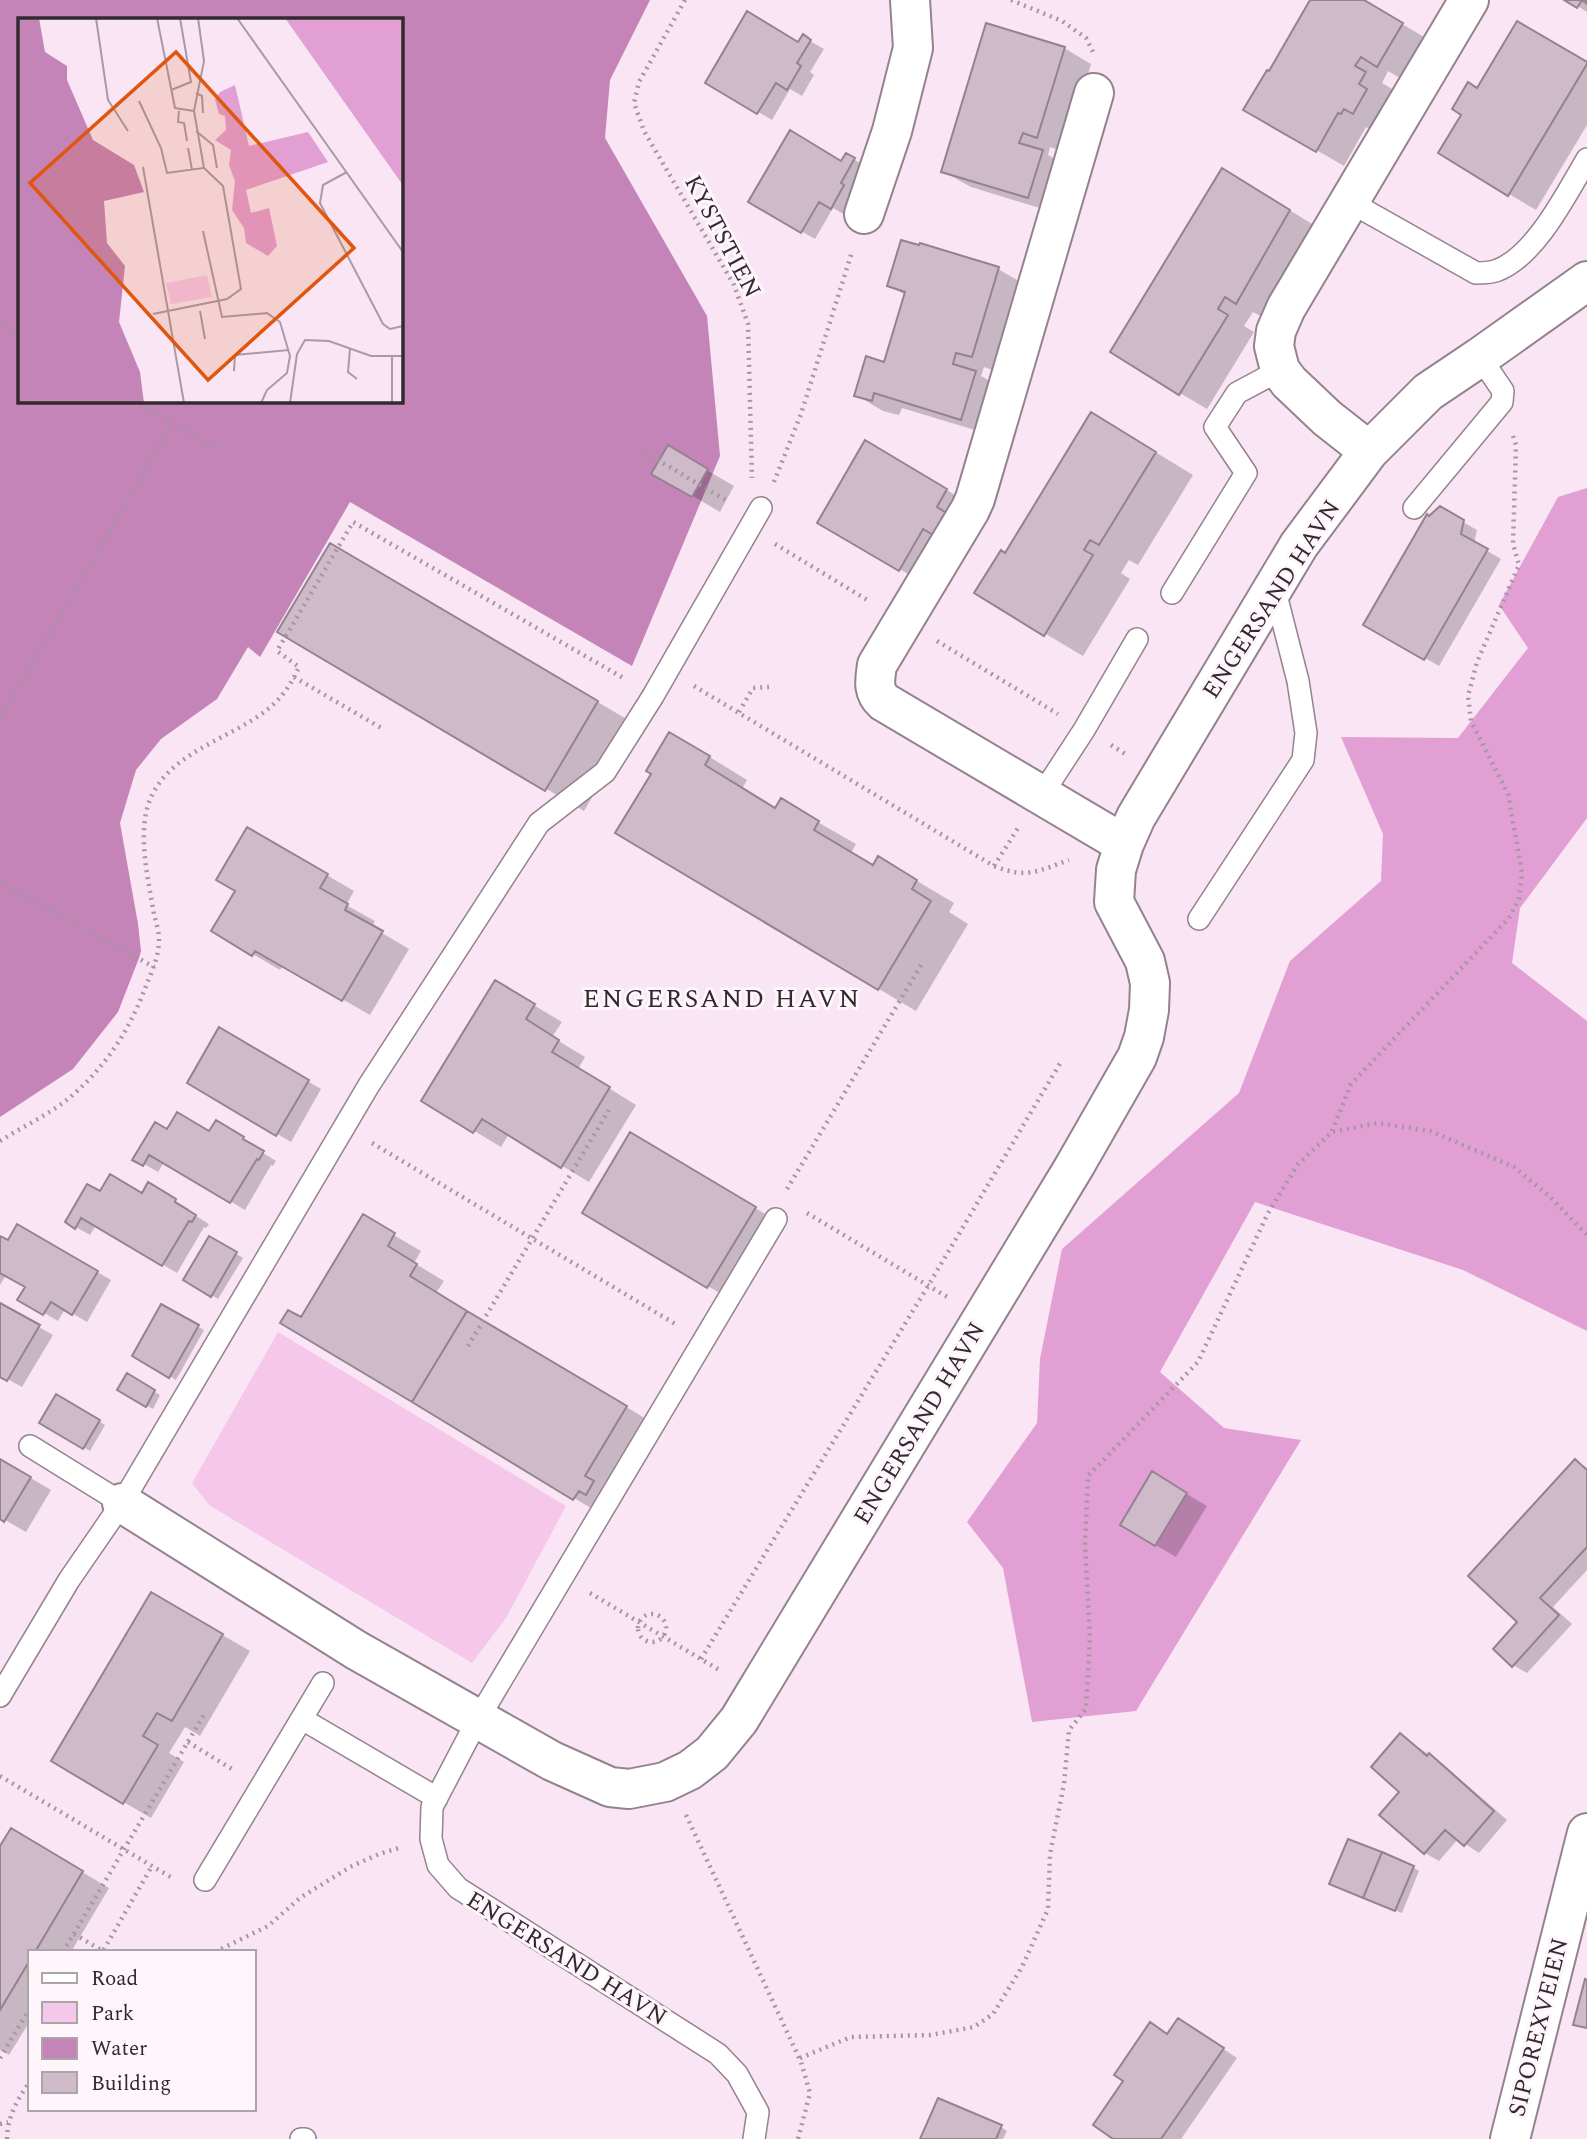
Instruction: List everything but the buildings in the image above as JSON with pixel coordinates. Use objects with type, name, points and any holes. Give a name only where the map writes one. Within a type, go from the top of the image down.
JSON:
[{"type":"street","points":[[864,214],[892,131],[913,48],[910,0]]},
{"type":"street","points":[[1369,452],[1289,382],[1280,370],[1274,346],[1276,331],[1286,308],[1469,0]]},
{"type":"street","points":[[1094,93],[975,499],[877,666],[875,688],[884,702],[1124,844]]},
{"type":"street","name":"ENGERSAND HAVN","points":[[122,1503],[356,1650],[552,1761],[610,1787],[629,1789],[666,1782],[690,1770],[712,1753],[739,1720],[757,1692],[1137,1058],[1149,1010],[1150,983],[1145,961],[1114,902],[1116,870],[1136,817],[1299,545],[1369,452],[1428,392],[1587,281]]},
{"type":"street","name":"SIPOREXVEIEN","points":[[1510,2139],[1587,1833]]},
{"type":"lane","points":[[1350,202],[1476,273],[1496,271],[1515,261],[1550,221],[1587,159]]},
{"type":"lane","points":[[1414,508],[1502,402],[1503,391],[1480,358]]},
{"type":"lane","points":[[1172,593],[1246,472],[1215,428],[1237,393],[1280,370]]},
{"type":"lane","points":[[0,1696],[69,1580],[122,1503],[369,1085],[540,823],[605,772],[653,696],[761,508]]},
{"type":"lane","points":[[1199,919],[1303,760],[1306,733],[1298,681],[1274,587]]},
{"type":"lane","points":[[1041,796],[1084,730],[1137,639]]},
{"type":"lane","points":[[478,1719],[776,1219]]},
{"type":"lane","points":[[30,1446],[122,1503]]},
{"type":"lane","points":[[205,1880],[323,1683]]},
{"type":"lane","points":[[302,1719],[437,1798]]},
{"type":"lane","name":"ENGERSAND HAVN","points":[[478,1719],[432,1807],[431,1839],[438,1865],[458,1888],[482,1906],[718,2054],[737,2074],[758,2112],[754,2139]]},
{"type":"path","name":"KYSTSTIEN","points":[[685,0],[639,82],[634,103],[644,131],[734,285],[748,324],[753,496],[761,508]]},
{"type":"path","points":[[1011,0],[1062,21],[1086,38],[1097,60],[1094,93]]},
{"type":"path","points":[[761,508],[802,414],[864,214]]},
{"type":"path","points":[[0,325],[18,334]]},
{"type":"path","points":[[136,402],[216,448]]},
{"type":"path","points":[[800,2058],[851,2037],[930,2035],[974,2027],[993,2014],[1022,1967],[1048,1909],[1051,1854],[1064,1784],[1069,1730],[1087,1709],[1090,1639],[1085,1544],[1088,1476],[1198,1362],[1268,1213],[1298,1164],[1332,1132],[1351,1084],[1509,918],[1519,899],[1522,873],[1508,794],[1471,721],[1468,696],[1477,662],[1519,565],[1513,544],[1516,445],[1502,402]]},
{"type":"path","points":[[0,719],[173,422]]},
{"type":"path","points":[[639,449],[738,507],[749,529],[1161,775]]},
{"type":"path","points":[[0,1141],[66,1100],[90,1078],[124,1034],[154,967],[159,940],[143,825],[152,794],[165,776],[188,757],[266,711],[279,699],[299,667],[277,651],[353,522],[653,696]]},
{"type":"path","points":[[668,670],[994,866],[1012,873],[1033,873],[1088,853],[1124,844]]},
{"type":"path","points":[[294,677],[383,729]]},
{"type":"path","points":[[739,712],[753,688],[769,687]]},
{"type":"path","points":[[0,883],[154,967]]},
{"type":"path","points":[[776,1219],[782,1198],[923,962]]},
{"type":"path","points":[[701,1659],[1062,1060]]},
{"type":"path","points":[[468,1346],[609,1110]]},
{"type":"path","points":[[1332,1132],[1378,1123],[1430,1131],[1514,1167],[1549,1196],[1587,1236]]},
{"type":"path","points":[[403,1161],[702,1340]]},
{"type":"path","points":[[782,1198],[982,1318]]},
{"type":"path","points":[[562,1576],[757,1692]]},
{"type":"path","points":[[648,1614],[657,1614],[666,1626],[664,1636],[652,1643],[643,1640],[638,1633],[639,1622],[648,1614]]},
{"type":"path","points":[[64,1950],[205,1713]]},
{"type":"path","points":[[188,1742],[261,1787]]},
{"type":"path","points":[[0,1776],[186,1886],[193,1873],[205,1880]]},
{"type":"path","points":[[666,1782],[681,1804],[800,2058],[810,2093],[798,2139]]},
{"type":"path","points":[[219,1950],[268,1926],[300,1898],[350,1867],[379,1854],[431,1839]]},
{"type":"path","points":[[104,1950],[152,1866]]},
{"type":"path","points":[[74,1934],[101,1950]]},
{"type":"path","points":[[0,2058],[28,2011]]},
{"type":"path","points":[[7,2139],[8,2122],[21,2093],[28,2084]]},
{"type":"path","points":[[0,2124],[8,2122]]},
{"type":"green space","points":[[278,1332],[566,1506],[506,1618],[472,1663],[209,1505],[192,1483]]},
{"type":"shaded area","points":[[1587,488],[1587,818],[1520,908],[1512,963],[1587,1021],[1587,1331],[1463,1270],[1255,1202],[1160,1372],[1224,1428],[1301,1440],[1136,1711],[1032,1722],[1003,1568],[967,1522],[1037,1423],[1040,1359],[1062,1249],[1239,1093],[1290,961],[1381,881],[1383,834],[1341,737],[1458,738],[1528,648],[1499,605],[1558,497]]},
{"type":"water","points":[[0,0],[650,0],[610,80],[605,138],[707,316],[720,456],[632,666],[350,502],[260,657],[248,647],[217,699],[161,739],[136,770],[120,823],[141,951],[118,1012],[73,1069],[0,1117]]},
{"type":"district","name":"ENGERSAND HAVN","points":[[722,998]]}]
